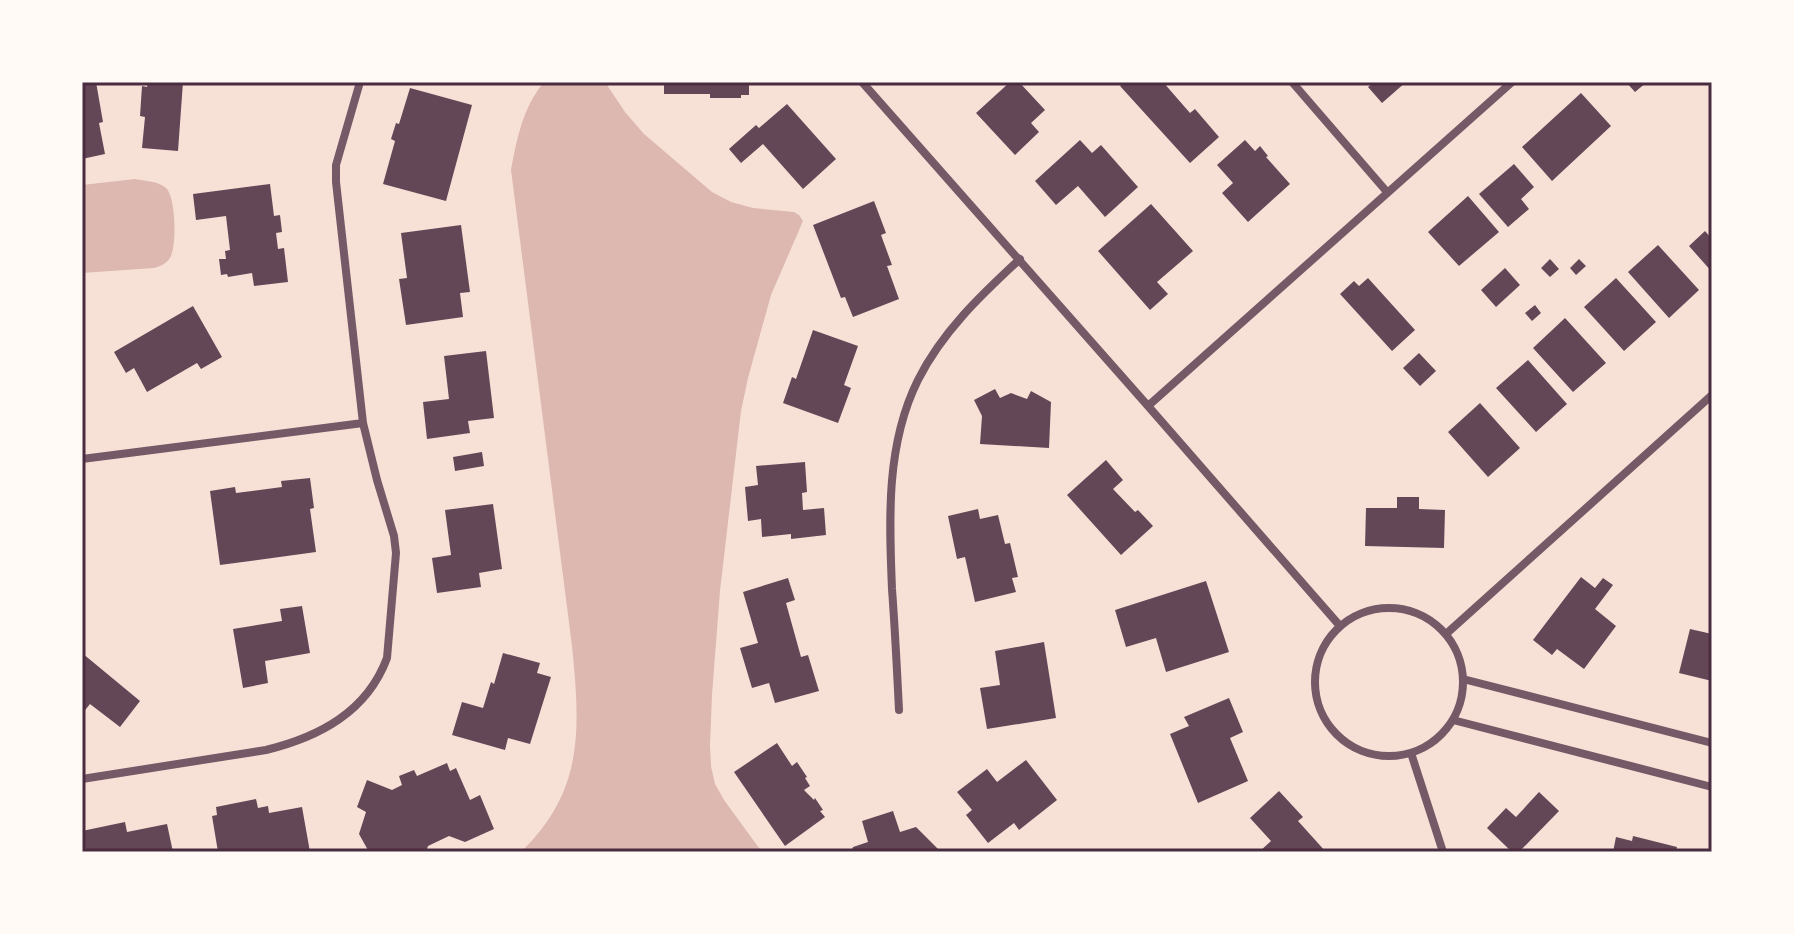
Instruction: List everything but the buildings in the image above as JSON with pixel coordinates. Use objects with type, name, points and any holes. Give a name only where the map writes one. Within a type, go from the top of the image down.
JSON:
[{"type":"street","points":[[82,779],[294,743],[316,734],[358,704],[376,683],[387,658],[396,553],[363,423],[336,182],[336,165],[360,82]]},
{"type":"street","points":[[862,82],[1340,626]]},
{"type":"street","points":[[1292,82],[1387,192]]},
{"type":"street","points":[[1148,406],[1512,82]]},
{"type":"street","points":[[899,710],[889,530],[895,451],[904,415],[918,380],[938,347],[963,314],[1020,259]]},
{"type":"street","points":[[1446,634],[1712,395]]},
{"type":"street","points":[[82,459],[363,423]]},
{"type":"street","points":[[1383,608],[1407,610],[1428,619],[1446,634],[1456,650],[1463,679],[1460,703],[1453,720],[1442,734],[1411,753],[1389,756],[1367,753],[1347,743],[1330,728],[1320,708],[1315,687],[1317,664],[1325,643],[1340,626],[1360,613],[1383,608]]},
{"type":"street","points":[[1463,679],[1712,743]]},
{"type":"street","points":[[1453,720],[1712,787]]},
{"type":"street","points":[[1411,753],[1443,852]]},
{"type":"shaded area","points":[[544,82],[605,82],[644,134],[712,192],[731,202],[753,208],[794,212],[803,221],[771,295],[741,411],[720,591],[712,695],[710,746],[715,784],[762,852],[521,852],[542,829],[557,805],[574,756],[576,730],[572,646],[511,170],[526,112]]},
{"type":"shaded area","points":[[135,179],[159,184],[169,193],[174,222],[170,258],[154,268],[82,273],[82,185]]}]
